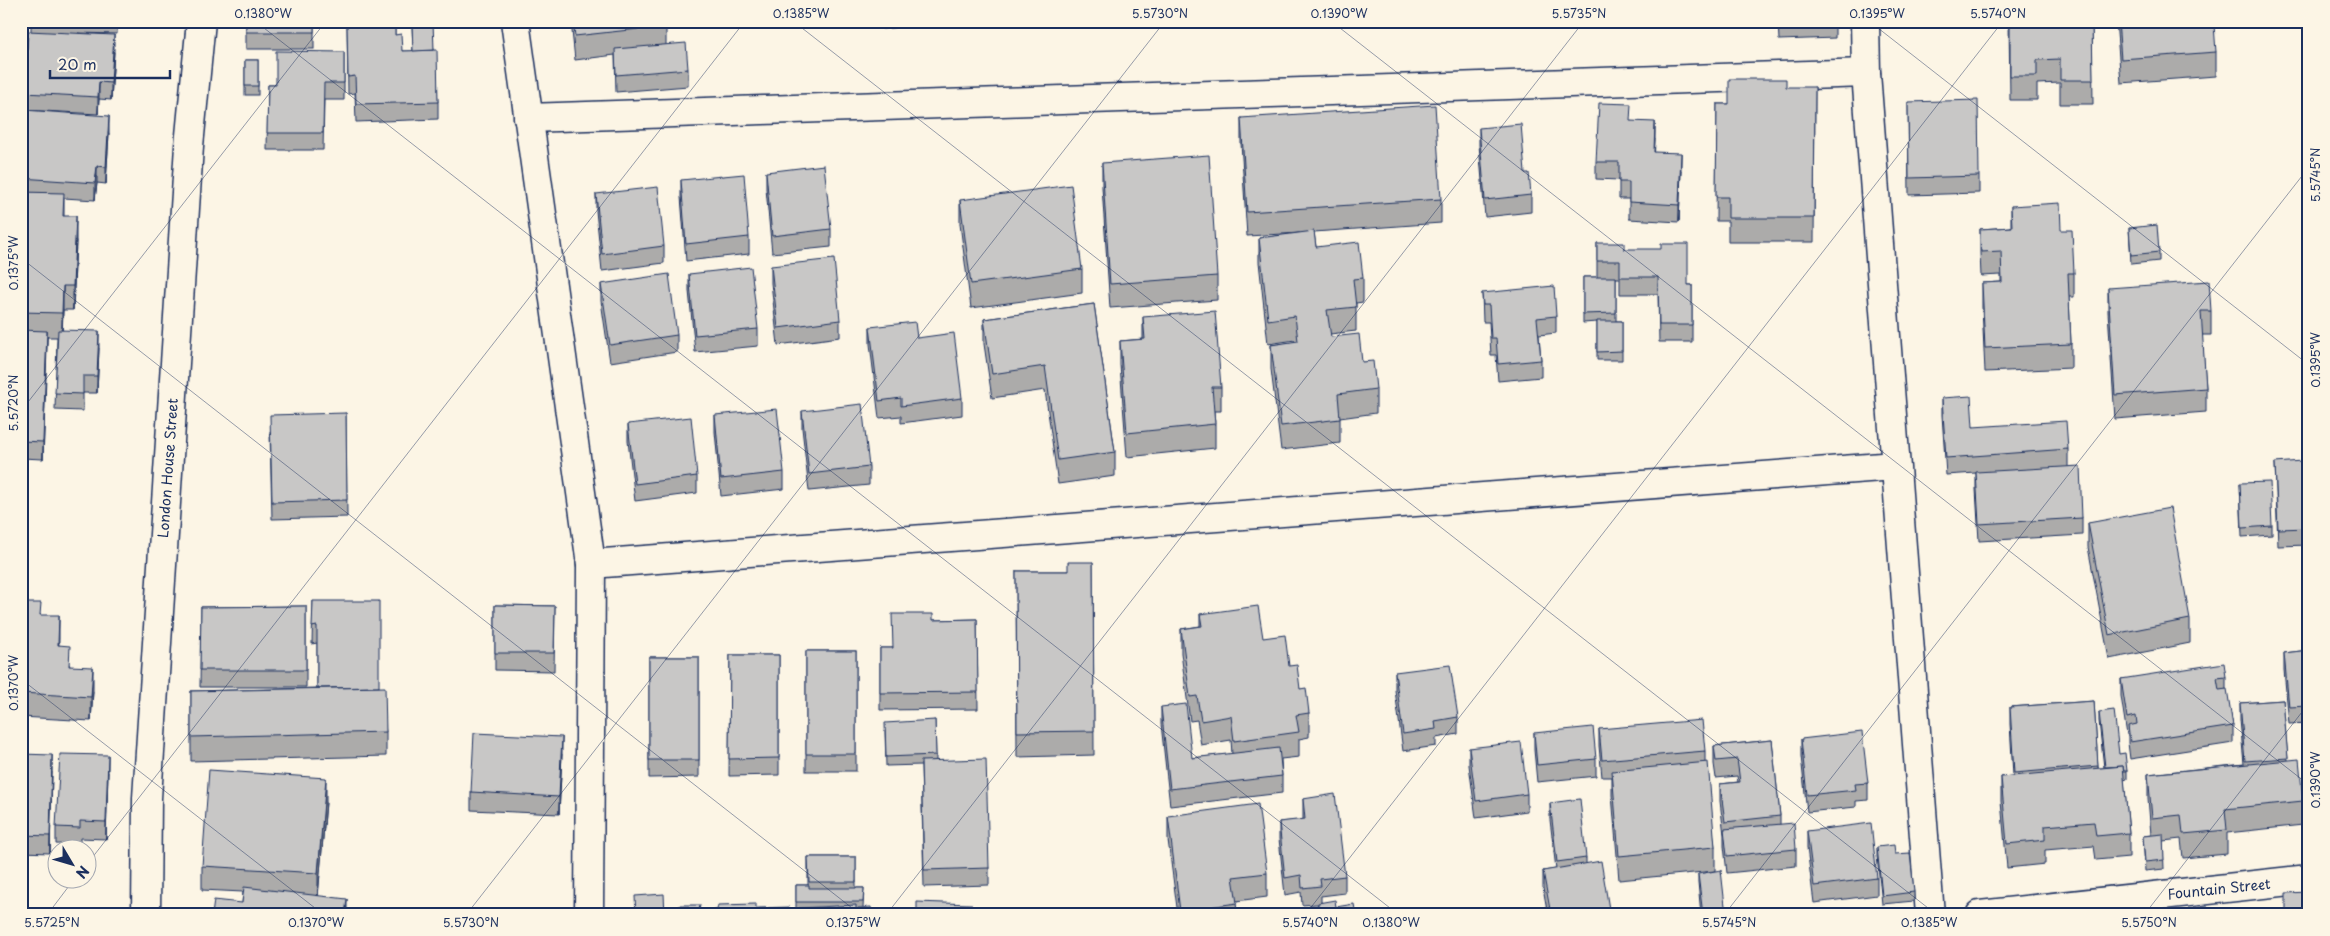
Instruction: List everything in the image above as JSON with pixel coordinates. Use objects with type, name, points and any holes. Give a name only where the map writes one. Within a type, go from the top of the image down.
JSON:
[{"type":"street","name":"London House Street","points":[[146,915],[147,798],[187,165],[201,21]]},
{"type":"street","points":[[515,21],[591,564],[589,915]]},
{"type":"street","points":[[1865,21],[1866,73],[1930,915]]},
{"type":"street","points":[[528,118],[1866,73]]},
{"type":"street","points":[[591,564],[1895,466]]},
{"type":"street","name":"Fountain Street","points":[[1980,915],[2309,879]]},
{"type":"building","points":[[246,21],[314,21],[314,32],[246,32]]},
{"type":"building","points":[[573,21],[666,21],[666,26],[575,36]]},
{"type":"building","points":[[1779,21],[1825,21],[1779,23]]},
{"type":"building","points":[[2010,21],[2092,21],[2093,80],[2060,80],[2060,59],[2037,60],[2037,76],[2010,76]]},
{"type":"building","points":[[2118,21],[2199,21],[2199,26],[2214,25],[2216,52],[2121,59]]},
{"type":"building","points":[[395,22],[395,35],[401,34],[402,51],[437,50],[438,102],[356,104],[355,76],[348,77],[347,24]]},
{"type":"building","points":[[433,22],[434,50],[413,51],[412,24]]},
{"type":"building","points":[[28,31],[114,35],[111,83],[99,82],[98,97],[25,93]]},
{"type":"building","points":[[686,43],[688,69],[616,75],[615,49]]},
{"type":"building","points":[[276,51],[344,52],[344,83],[324,83],[323,133],[267,133],[268,85],[276,85]]},
{"type":"building","points":[[21,60],[24,60],[21,129]]},
{"type":"building","points":[[245,60],[258,60],[258,86],[245,86]]},
{"type":"building","points":[[1729,79],[1786,79],[1786,87],[1815,87],[1814,218],[1728,218],[1728,197],[1716,197],[1717,104],[1729,104]]},
{"type":"building","points":[[1978,100],[1979,176],[1909,178],[1908,102]]},
{"type":"building","points":[[1599,103],[1631,104],[1630,121],[1655,122],[1654,152],[1681,153],[1679,205],[1629,202],[1629,182],[1619,182],[1619,162],[1596,162]]},
{"type":"building","points":[[1435,105],[1441,199],[1247,212],[1241,118]]},
{"type":"building","points":[[24,110],[109,116],[106,167],[97,166],[95,183],[21,178],[21,139]]},
{"type":"building","points":[[1521,124],[1525,173],[1529,173],[1531,195],[1485,200],[1479,128]]},
{"type":"building","points":[[1209,155],[1217,276],[1110,284],[1102,163]]},
{"type":"building","points":[[824,165],[831,229],[772,236],[766,172]]},
{"type":"building","points":[[744,174],[749,237],[686,244],[681,180]]},
{"type":"building","points":[[1071,185],[1082,269],[971,284],[960,200]]},
{"type":"building","points":[[658,187],[664,246],[602,254],[596,194]]},
{"type":"building","points":[[21,192],[64,193],[63,216],[76,216],[73,286],[63,286],[62,313],[21,312]]},
{"type":"building","points":[[2060,203],[2061,230],[2072,230],[2074,273],[2068,273],[2071,344],[1985,348],[1982,283],[2002,282],[2001,251],[1981,252],[1980,229],[2012,227],[2011,206]]},
{"type":"building","points":[[2157,225],[2159,252],[2131,255],[2129,228]]},
{"type":"building","points":[[1314,231],[1316,247],[1359,242],[1363,278],[1353,279],[1356,307],[1327,310],[1331,337],[1359,334],[1362,362],[1373,361],[1376,389],[1338,394],[1340,419],[1281,426],[1271,345],[1298,341],[1295,316],[1268,320],[1259,238]]},
{"type":"building","points":[[1597,243],[1624,243],[1624,249],[1661,249],[1661,244],[1688,244],[1688,285],[1692,285],[1692,325],[1659,325],[1658,277],[1620,277],[1620,261],[1597,261]]},
{"type":"building","points":[[834,259],[840,320],[778,328],[771,266]]},
{"type":"building","points":[[751,267],[758,329],[695,335],[689,274]]},
{"type":"building","points":[[669,274],[677,335],[610,345],[601,284]]},
{"type":"building","points":[[1583,277],[1616,277],[1616,313],[1583,314]]},
{"type":"building","points":[[2209,281],[2211,311],[2201,311],[2206,388],[2115,395],[2108,288]]},
{"type":"building","points":[[1554,286],[1556,316],[1537,318],[1541,360],[1498,364],[1496,338],[1491,338],[1489,305],[1483,305],[1482,293]]},
{"type":"building","points":[[1094,304],[1115,452],[1058,460],[1045,366],[992,374],[984,319]]},
{"type":"building","points":[[1215,311],[1221,387],[1212,387],[1215,424],[1127,433],[1120,341],[1145,339],[1143,317]]},
{"type":"building","points":[[1597,321],[1622,321],[1622,351],[1597,352]]},
{"type":"building","points":[[915,322],[917,338],[954,333],[962,398],[901,406],[901,398],[879,401],[870,327]]},
{"type":"building","points":[[21,330],[47,331],[43,442],[21,441]]},
{"type":"building","points":[[58,330],[99,331],[97,376],[83,376],[83,394],[55,393]]},
{"type":"building","points":[[1971,396],[1973,427],[2066,421],[2068,449],[1946,458],[1942,398]]},
{"type":"building","points":[[862,404],[869,467],[809,474],[802,411]]},
{"type":"building","points":[[777,409],[784,472],[721,479],[715,415]]},
{"type":"building","points":[[346,413],[347,500],[272,502],[270,415]]},
{"type":"building","points":[[691,417],[697,476],[635,484],[628,424]]},
{"type":"building","points":[[2302,461],[2303,501],[2309,501],[2309,528],[2278,529],[2275,463]]},
{"type":"building","points":[[2080,466],[2082,518],[1979,524],[1976,472]]},
{"type":"building","points":[[2270,482],[2272,526],[2242,528],[2240,483]]},
{"type":"building","points":[[2170,508],[2190,619],[2109,635],[2088,523]]},
{"type":"building","points":[[1068,562],[1093,562],[1094,731],[1017,732],[1016,571],[1068,571]]},
{"type":"building","points":[[313,601],[379,601],[379,687],[317,688],[317,626],[312,627]]},
{"type":"building","points":[[21,603],[41,603],[40,615],[59,615],[58,645],[70,646],[69,666],[93,667],[91,697],[21,693]]},
{"type":"building","points":[[495,605],[555,606],[554,653],[495,653]]},
{"type":"building","points":[[306,606],[306,670],[200,670],[201,607]]},
{"type":"building","points":[[1258,606],[1263,638],[1285,635],[1289,666],[1297,665],[1300,689],[1306,688],[1309,713],[1296,715],[1299,732],[1234,741],[1231,716],[1201,721],[1197,696],[1190,697],[1181,629],[1202,626],[1200,614]]},
{"type":"building","points":[[892,614],[933,614],[933,620],[977,619],[978,692],[880,693],[880,648],[893,648]]},
{"type":"building","points":[[2309,650],[2309,706],[2289,707],[2284,653]]},
{"type":"building","points":[[806,651],[856,651],[856,754],[806,754]]},
{"type":"building","points":[[730,655],[779,655],[779,758],[729,759]]},
{"type":"building","points":[[649,657],[699,657],[699,760],[649,760]]},
{"type":"building","points":[[2224,663],[2226,677],[2217,678],[2219,690],[2227,689],[2233,726],[2130,742],[2128,726],[2137,724],[2136,716],[2127,718],[2121,679]]},
{"type":"building","points":[[1450,665],[1458,717],[1435,721],[1436,729],[1403,734],[1395,672]]},
{"type":"building","points":[[385,687],[386,732],[191,737],[191,691]]},
{"type":"building","points":[[2283,700],[2288,758],[2245,761],[2240,703]]},
{"type":"building","points":[[2094,701],[2098,766],[2014,773],[2010,707]]},
{"type":"building","points":[[1186,704],[1192,758],[1279,748],[1282,776],[1170,789],[1161,707]]},
{"type":"building","points":[[2114,710],[2119,754],[2125,753],[2127,771],[2124,771],[2123,766],[2105,767],[2099,712]]},
{"type":"building","points":[[935,720],[936,755],[886,757],[885,723]]},
{"type":"building","points":[[1702,720],[1705,751],[1602,760],[1599,729]]},
{"type":"building","points":[[1593,727],[1596,759],[1537,765],[1534,733]]},
{"type":"building","points":[[1862,732],[1868,783],[1855,784],[1856,790],[1807,795],[1801,739]]},
{"type":"building","points":[[474,733],[562,737],[559,797],[471,792]]},
{"type":"building","points":[[1772,740],[1780,816],[1725,822],[1720,784],[1740,782],[1737,759],[1716,761],[1714,746]]},
{"type":"building","points":[[1521,742],[1527,794],[1476,801],[1469,748]]},
{"type":"building","points":[[21,754],[52,755],[50,836],[21,835]]},
{"type":"building","points":[[60,754],[108,755],[106,822],[80,821],[80,828],[56,827]]},
{"type":"building","points":[[986,759],[989,868],[924,870],[921,761]]},
{"type":"building","points":[[2299,759],[2303,801],[2225,809],[2227,830],[2183,834],[2181,815],[2152,818],[2148,774]]},
{"type":"building","points":[[1708,762],[1715,847],[1619,856],[1612,771]]},
{"type":"building","points":[[2123,766],[2129,833],[2096,836],[2094,822],[2045,826],[2045,840],[2007,844],[2001,777]]},
{"type":"building","points":[[209,770],[326,778],[318,873],[202,866]]},
{"type":"building","points":[[1335,794],[1345,876],[1320,879],[1321,886],[1302,888],[1301,875],[1285,878],[1279,822],[1305,819],[1303,799]]},
{"type":"building","points":[[1580,799],[1586,858],[1557,862],[1550,803]]},
{"type":"building","points":[[1258,804],[1267,873],[1233,877],[1237,903],[1180,911],[1168,816]]},
{"type":"building","points":[[1794,823],[1796,849],[1727,856],[1724,829]]},
{"type":"building","points":[[1871,823],[1877,878],[1814,886],[1807,831]]},
{"type":"building","points":[[2163,834],[2164,860],[2145,862],[2143,836]]},
{"type":"building","points":[[1894,845],[1895,854],[1910,853],[1914,892],[1882,896],[1877,847]]},
{"type":"building","points":[[808,857],[856,857],[856,882],[809,882]]},
{"type":"building","points":[[1601,861],[1610,915],[1551,915],[1543,871]]},
{"type":"building","points":[[1721,870],[1726,915],[1703,915],[1698,874]]},
{"type":"building","points":[[796,885],[809,885],[809,888],[864,888],[863,902],[796,902]]},
{"type":"building","points":[[244,887],[347,899],[345,915],[212,915],[214,900],[242,903]]},
{"type":"building","points":[[2309,892],[2309,915],[2286,915],[2286,893]]},
{"type":"building","points":[[664,894],[665,915],[636,915],[635,896]]},
{"type":"building","points":[[1335,900],[1336,907],[1354,904],[1356,915],[1303,915],[1302,910],[1318,906],[1318,903]]},
{"type":"building","points":[[917,902],[971,904],[971,915],[917,915]]},
{"type":"building","points":[[756,904],[756,908],[789,907],[789,915],[681,915],[680,905],[700,905],[699,911],[717,910],[718,905]]},
{"type":"building","points":[[856,905],[856,915],[800,915],[799,908]]},
{"type":"building","points":[[871,907],[872,915],[859,915],[858,908]]}]
